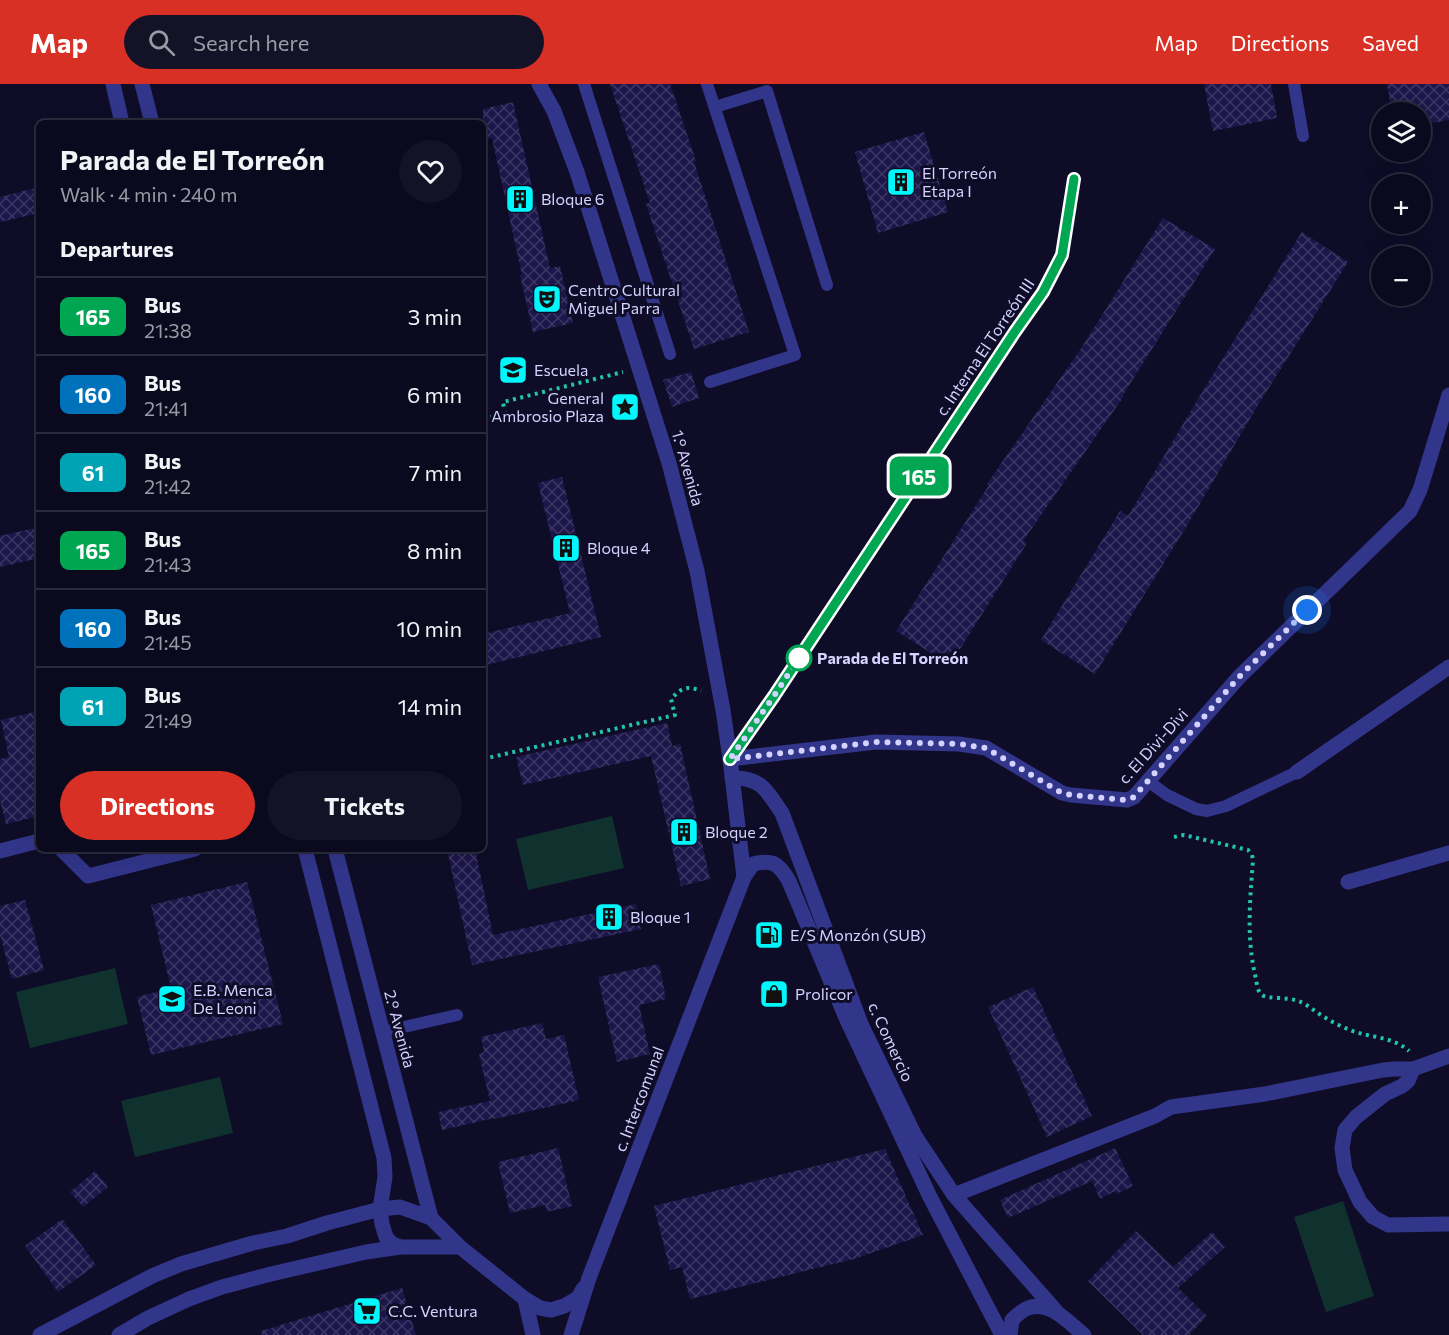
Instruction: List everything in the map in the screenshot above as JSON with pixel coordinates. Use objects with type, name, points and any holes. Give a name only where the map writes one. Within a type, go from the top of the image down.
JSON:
[{"type":"street","points":[[113,84],[121,120]]},
{"type":"street","points":[[142,84],[151,120]]},
{"type":"street","name":"1.° Avenida","points":[[538,84],[554,111],[577,172],[669,462],[697,571],[722,706],[744,878]]},
{"type":"street","name":"c. El Divi-Divi","points":[[730,759],[876,742],[959,744],[986,748],[1062,793],[1127,800],[1134,797],[1239,677],[1410,511],[1420,490],[1449,395]]},
{"type":"street","points":[[1298,772],[1449,667]]},
{"type":"street","name":"c. Comercio","points":[[732,778],[746,777],[765,788],[782,813],[861,1024],[915,1136],[954,1195],[1056,1311],[1084,1335]]},
{"type":"street","points":[[0,851],[36,842]]},
{"type":"street","points":[[64,852],[88,876],[183,852]]},
{"type":"street","points":[[306,852],[384,1158],[386,1177],[380,1209],[382,1224],[386,1237],[391,1243],[400,1247]]},
{"type":"street","name":"2.° Avenida","points":[[336,852],[431,1218]]},
{"type":"street","points":[[1348,882],[1449,853]]},
{"type":"street","points":[[744,878],[753,864],[770,862],[806,879]]},
{"type":"street","points":[[778,866],[789,881],[846,1018],[930,1197],[1002,1335]]},
{"type":"street","name":"c. Intercomunal","points":[[571,1335],[589,1278],[744,878]]},
{"type":"street","points":[[954,1195],[1155,1116],[1171,1107],[1264,1094],[1383,1070],[1416,1068],[1449,1056]]},
{"type":"street","points":[[1416,1068],[1408,1081],[1384,1094],[1356,1117],[1345,1130],[1342,1148],[1345,1170],[1360,1202],[1372,1217],[1388,1225],[1449,1224]]},
{"type":"street","points":[[40,1335],[152,1276],[181,1264],[380,1209],[400,1207],[431,1218],[460,1247],[525,1299],[540,1308],[551,1310],[578,1298],[589,1278]]},
{"type":"street","points":[[119,1335],[148,1318],[222,1287],[366,1252],[400,1247],[460,1247]]},
{"type":"street","points":[[525,1299],[533,1335]]},
{"type":"street","points":[[1010,1335],[1012,1320],[1029,1307],[1041,1306],[1056,1311]]},
{"type":"lane","points":[[584,84],[670,354]]},
{"type":"lane","points":[[707,84],[795,355],[710,382]]},
{"type":"lane","points":[[1294,84],[1304,136]]},
{"type":"lane","points":[[715,107],[767,91],[827,285]]},
{"type":"lane","name":"c. Interna El Torreón III","points":[[730,759],[1043,292],[1062,255],[1074,179]]},
{"type":"lane","points":[[1148,781],[1167,795],[1196,809],[1207,811],[1226,806],[1298,772]]},
{"type":"lane","points":[[382,1032],[457,1015]]},
{"type":"path","points":[[486,418],[505,414],[503,402],[639,368]]},
{"type":"path","points":[[486,758],[675,715],[671,699],[678,692],[687,688],[699,690],[722,706]]},
{"type":"path","points":[[1174,837],[1184,835],[1248,850],[1252,855],[1249,903],[1250,944],[1258,990],[1262,995],[1298,1000],[1349,1030],[1387,1038],[1412,1054],[1416,1068]]},
{"type":"green space","points":[[612,816],[624,868],[528,890],[516,839]]},
{"type":"green space","points":[[115,968],[128,1024],[30,1048],[16,992]]},
{"type":"green space","points":[[220,1077],[233,1133],[135,1157],[121,1101]]},
{"type":"green space","points":[[1343,1201],[1374,1296],[1326,1312],[1294,1217]]},
{"type":"building","points":[[610,84],[670,84],[749,332],[694,349],[646,204],[650,203]]},
{"type":"building","points":[[1204,84],[1271,84],[1277,118],[1213,131]]},
{"type":"building","points":[[1387,84],[1449,84],[1449,120],[1431,123],[1431,102],[1390,102]]},
{"type":"building","name":"Bloque 6","points":[[513,102],[550,268],[560,266],[573,323],[533,332],[492,138],[486,139],[486,120],[483,120],[483,109]]},
{"type":"building","name":"El Torreón Etapa I","points":[[924,132],[948,212],[878,233],[855,152]]},
{"type":"building","points":[[36,188],[36,214],[0,222],[0,197]]},
{"type":"building","points":[[1163,218],[1215,249],[1124,396],[1023,541],[1027,543],[950,665],[896,631],[989,485],[987,484],[1082,347]]},
{"type":"building","points":[[1302,232],[1348,262],[1258,405],[1185,529],[1095,674],[1041,640],[1120,511],[1128,516]]},
{"type":"building","points":[[691,372],[699,398],[672,407],[663,380]]},
{"type":"building","name":"Bloque 4","points":[[562,477],[601,637],[486,665],[486,633],[570,613],[538,483]]},
{"type":"building","points":[[36,528],[36,559],[0,567],[0,536]]},
{"type":"building","points":[[36,712],[36,817],[6,824],[0,801],[0,759],[9,757],[1,720]]},
{"type":"building","name":"Bloque 2","points":[[667,723],[672,746],[680,744],[710,879],[681,886],[651,756],[523,785],[516,757]]},
{"type":"building","name":"Bloque 1","points":[[448,852],[476,852],[493,935],[636,904],[641,929],[472,965]]},
{"type":"building","points":[[247,882],[283,1024],[151,1055],[137,997],[171,988],[151,905]]},
{"type":"building","points":[[25,900],[44,970],[12,979],[0,935],[0,906]]},
{"type":"building","points":[[659,964],[666,999],[639,1005],[650,1054],[617,1062],[598,977]]},
{"type":"building","points":[[1033,987],[1092,1116],[1047,1137],[988,1007]]},
{"type":"building","points":[[542,1023],[546,1039],[564,1035],[579,1100],[442,1130],[438,1112],[490,1101],[479,1054],[484,1052],[481,1037]]},
{"type":"building","points":[[558,1148],[572,1206],[547,1212],[545,1205],[510,1213],[498,1162]]},
{"type":"building","points":[[1115,1148],[1133,1186],[1116,1194],[1115,1191],[1100,1199],[1092,1181],[1008,1218],[1000,1200]]},
{"type":"building","points":[[885,1149],[923,1235],[854,1259],[690,1299],[682,1267],[670,1270],[654,1206]]},
{"type":"building","points":[[95,1171],[108,1187],[83,1207],[70,1192]]},
{"type":"building","points":[[62,1219],[96,1265],[58,1292],[25,1246]]},
{"type":"building","points":[[1136,1231],[1173,1267],[1212,1232],[1225,1247],[1178,1288],[1207,1316],[1189,1335],[1143,1335],[1088,1281]]},
{"type":"building","name":"C.C. Ventura","points":[[402,1288],[416,1335],[262,1335],[261,1331]]},
{"type":"bus line","name":"165","points":[[730,759],[1043,292],[1062,255],[1074,179]]},
{"type":"place","name":"El Torreón Etapa I","points":[[901,182]]},
{"type":"place","name":"Bloque 6","points":[[520,199]]},
{"type":"place","name":"Centro Cultural Miguel Parra","points":[[547,299]]},
{"type":"place","name":"Escuela","points":[[513,370]]},
{"type":"place","name":"General Ambrosio Plaza","points":[[625,407]]},
{"type":"place","name":"Bloque 4","points":[[566,548]]},
{"type":"place","name":"Parada de El Torreón","points":[[799,658]]},
{"type":"place","name":"Bloque 2","points":[[684,832]]},
{"type":"place","name":"Bloque 1","points":[[609,917]]},
{"type":"place","name":"E/S Monzón (SUB)","points":[[769,935]]},
{"type":"place","name":"Prolicor","points":[[774,994]]},
{"type":"place","name":"E.B. Menca De Leoni","points":[[172,999]]},
{"type":"place","name":"C.C. Ventura","points":[[367,1311]]},
{"type":"route","points":[[799,658],[730,759],[876,742],[959,744],[986,748],[1062,793],[1127,800],[1134,797],[1239,677],[1307,610]]}]
